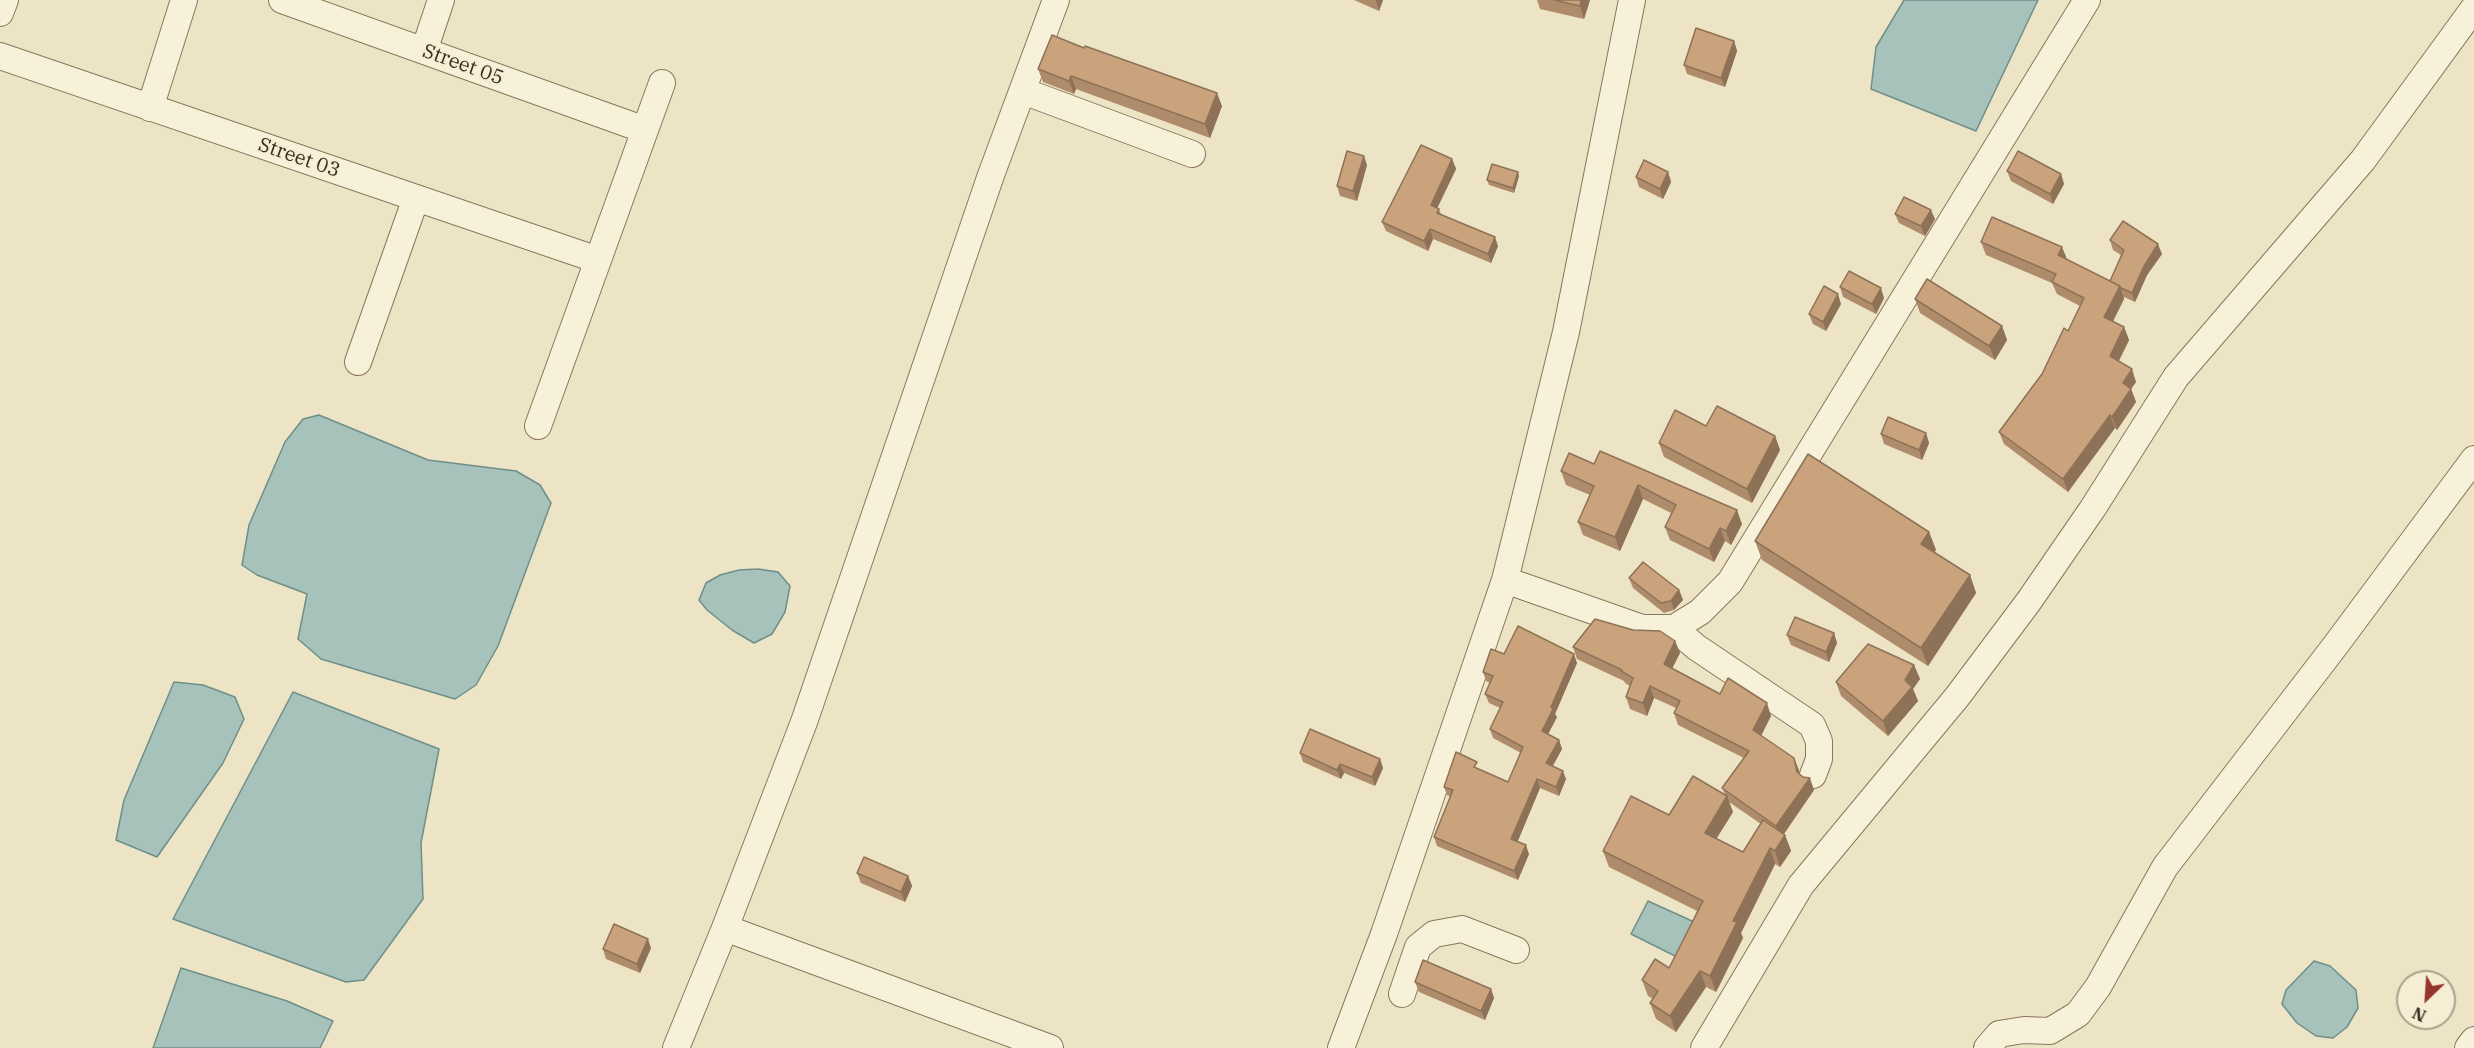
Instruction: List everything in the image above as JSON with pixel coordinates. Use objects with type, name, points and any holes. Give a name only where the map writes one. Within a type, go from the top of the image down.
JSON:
[{"type":"street","points":[[0,13],[5,0]]},
{"type":"street","points":[[150,108],[184,0]]},
{"type":"street","name":"Street 05","points":[[282,0],[645,130]]},
{"type":"street","points":[[424,51],[441,0]]},
{"type":"street","points":[[676,1048],[804,722],[991,175],[1056,0]]},
{"type":"street","points":[[1341,1048],[1384,934],[1505,580],[1566,332],[1632,0]]},
{"type":"street","points":[[1505,580],[1642,628],[1674,628],[1700,612],[1730,582],[2087,0]]},
{"type":"street","points":[[1704,1048],[1801,885],[1957,697],[2022,611],[2093,508],[2176,377],[2363,160],[2474,8]]},
{"type":"street","name":"Street 03","points":[[0,56],[598,260]]},
{"type":"street","points":[[538,426],[662,83]]},
{"type":"street","points":[[1023,91],[1192,154]]},
{"type":"street","points":[[358,362],[416,198]]},
{"type":"street","points":[[1987,1048],[1999,1034],[2024,1030],[2050,1031],[2079,1014],[2098,987],[2165,867],[2335,646],[2474,459]]},
{"type":"street","points":[[1674,628],[1696,647],[1812,725],[1819,741],[1818,759],[1813,775]]},
{"type":"street","points":[[725,928],[1050,1048]]},
{"type":"street","points":[[1401,994],[1418,947],[1434,934],[1462,929],[1516,950]]},
{"type":"street","points":[[1384,934],[1418,947]]},
{"type":"street","points":[[2468,1048],[2474,1040]]},
{"type":"water","points":[[1904,0],[2038,0],[1976,131],[1871,89],[1876,47]]},
{"type":"water","points":[[319,415],[428,460],[516,471],[540,485],[551,503],[498,646],[476,685],[455,699],[321,659],[298,639],[307,594],[257,575],[242,565],[249,525],[285,442],[303,419]]},
{"type":"water","points":[[758,569],[778,572],[790,586],[785,612],[772,634],[754,643],[732,630],[707,610],[699,600],[706,583],[720,575],[739,570]]},
{"type":"water","points":[[174,682],[203,685],[235,697],[244,719],[223,763],[157,857],[116,840],[124,800]]},
{"type":"water","points":[[293,692],[439,749],[421,843],[423,899],[364,980],[346,982],[173,919]]},
{"type":"water","points":[[1648,901],[1703,926],[1683,960],[1631,934]]},
{"type":"water","points":[[2314,961],[2330,966],[2356,990],[2358,1008],[2347,1027],[2333,1038],[2316,1036],[2297,1023],[2282,1004],[2286,990]]},
{"type":"water","points":[[181,968],[287,1001],[333,1021],[320,1048],[153,1048]]},
{"type":"building","points":[[1554,0],[1581,0],[1580,6]]},
{"type":"building","points":[[1696,28],[1734,41],[1721,78],[1684,65]]},
{"type":"building","points":[[1052,35],[1217,93],[1205,124],[1071,76],[1069,81],[1038,69]]},
{"type":"building","points":[[1421,145],[1452,159],[1431,205],[1439,209],[1437,213],[1495,237],[1488,254],[1430,229],[1424,241],[1382,222]]},
{"type":"building","points":[[1347,151],[1364,156],[1353,191],[1337,186]]},
{"type":"building","points":[[2018,151],[2061,174],[2050,194],[2007,171]]},
{"type":"building","points":[[1644,160],[1668,172],[1660,189],[1636,177]]},
{"type":"building","points":[[1492,164],[1518,172],[1513,188],[1487,180]]},
{"type":"building","points":[[1904,197],[1931,210],[1921,226],[1895,214]]},
{"type":"building","points":[[1992,217],[2062,247],[2058,255],[2120,286],[2104,317],[2124,327],[2110,356],[2132,369],[2123,383],[2131,389],[2063,479],[1999,432],[2042,374],[2064,328],[2068,331],[2084,298],[2052,282],[2056,274],[1981,242]]},
{"type":"building","points":[[2123,221],[2158,244],[2144,266],[2132,293],[2110,281],[2124,250],[2110,240]]},
{"type":"building","points":[[1849,271],[1881,288],[1872,304],[1840,287]]},
{"type":"building","points":[[1927,279],[2002,326],[1989,346],[1915,299]]},
{"type":"building","points":[[1824,286],[1838,294],[1823,322],[1809,314]]},
{"type":"building","points":[[1717,406],[1775,436],[1747,489],[1659,443],[1675,410],[1706,426]]},
{"type":"building","points":[[1888,417],[1926,433],[1919,450],[1881,434]]},
{"type":"building","points":[[1600,451],[1737,510],[1726,531],[1720,528],[1709,549],[1665,527],[1676,505],[1638,485],[1615,537],[1578,522],[1594,486],[1561,471],[1569,453],[1594,464]]},
{"type":"building","points":[[1808,454],[1929,532],[1921,544],[1970,575],[1921,648],[1755,541]]},
{"type":"building","points":[[1643,562],[1679,590],[1671,601],[1661,603],[1629,578]]},
{"type":"building","points":[[1795,617],[1834,633],[1826,652],[1787,635]]},
{"type":"building","points":[[1595,619],[1633,630],[1660,631],[1675,641],[1664,664],[1720,694],[1728,678],[1767,703],[1753,730],[1794,758],[1797,772],[1803,777],[1810,778],[1776,826],[1722,788],[1749,751],[1674,713],[1680,701],[1650,686],[1643,703],[1626,697],[1633,678],[1622,670],[1573,647]]},
{"type":"building","points":[[1518,626],[1574,654],[1542,731],[1559,740],[1546,763],[1563,771],[1556,787],[1537,779],[1511,839],[1526,845],[1514,871],[1434,837],[1453,790],[1444,787],[1456,752],[1477,762],[1474,767],[1508,782],[1523,747],[1490,729],[1503,702],[1485,694],[1493,676],[1483,672],[1491,649],[1504,654]]},
{"type":"building","points":[[1868,644],[1914,665],[1905,680],[1912,687],[1883,721],[1836,682]]},
{"type":"building","points":[[1310,729],[1380,759],[1372,777],[1340,764],[1337,770],[1300,753]]},
{"type":"building","points":[[1693,776],[1727,796],[1705,833],[1743,852],[1763,820],[1785,835],[1775,851],[1770,848],[1733,921],[1737,922],[1710,976],[1700,971],[1670,1016],[1650,1003],[1658,991],[1642,980],[1655,959],[1669,968],[1703,901],[1603,851],[1631,796],[1669,815]]},
{"type":"building","points":[[864,857],[908,876],[901,892],[857,873]]},
{"type":"building","points":[[614,924],[648,939],[637,964],[603,949]]},
{"type":"building","points":[[1423,960],[1491,989],[1481,1011],[1415,982]]}]
